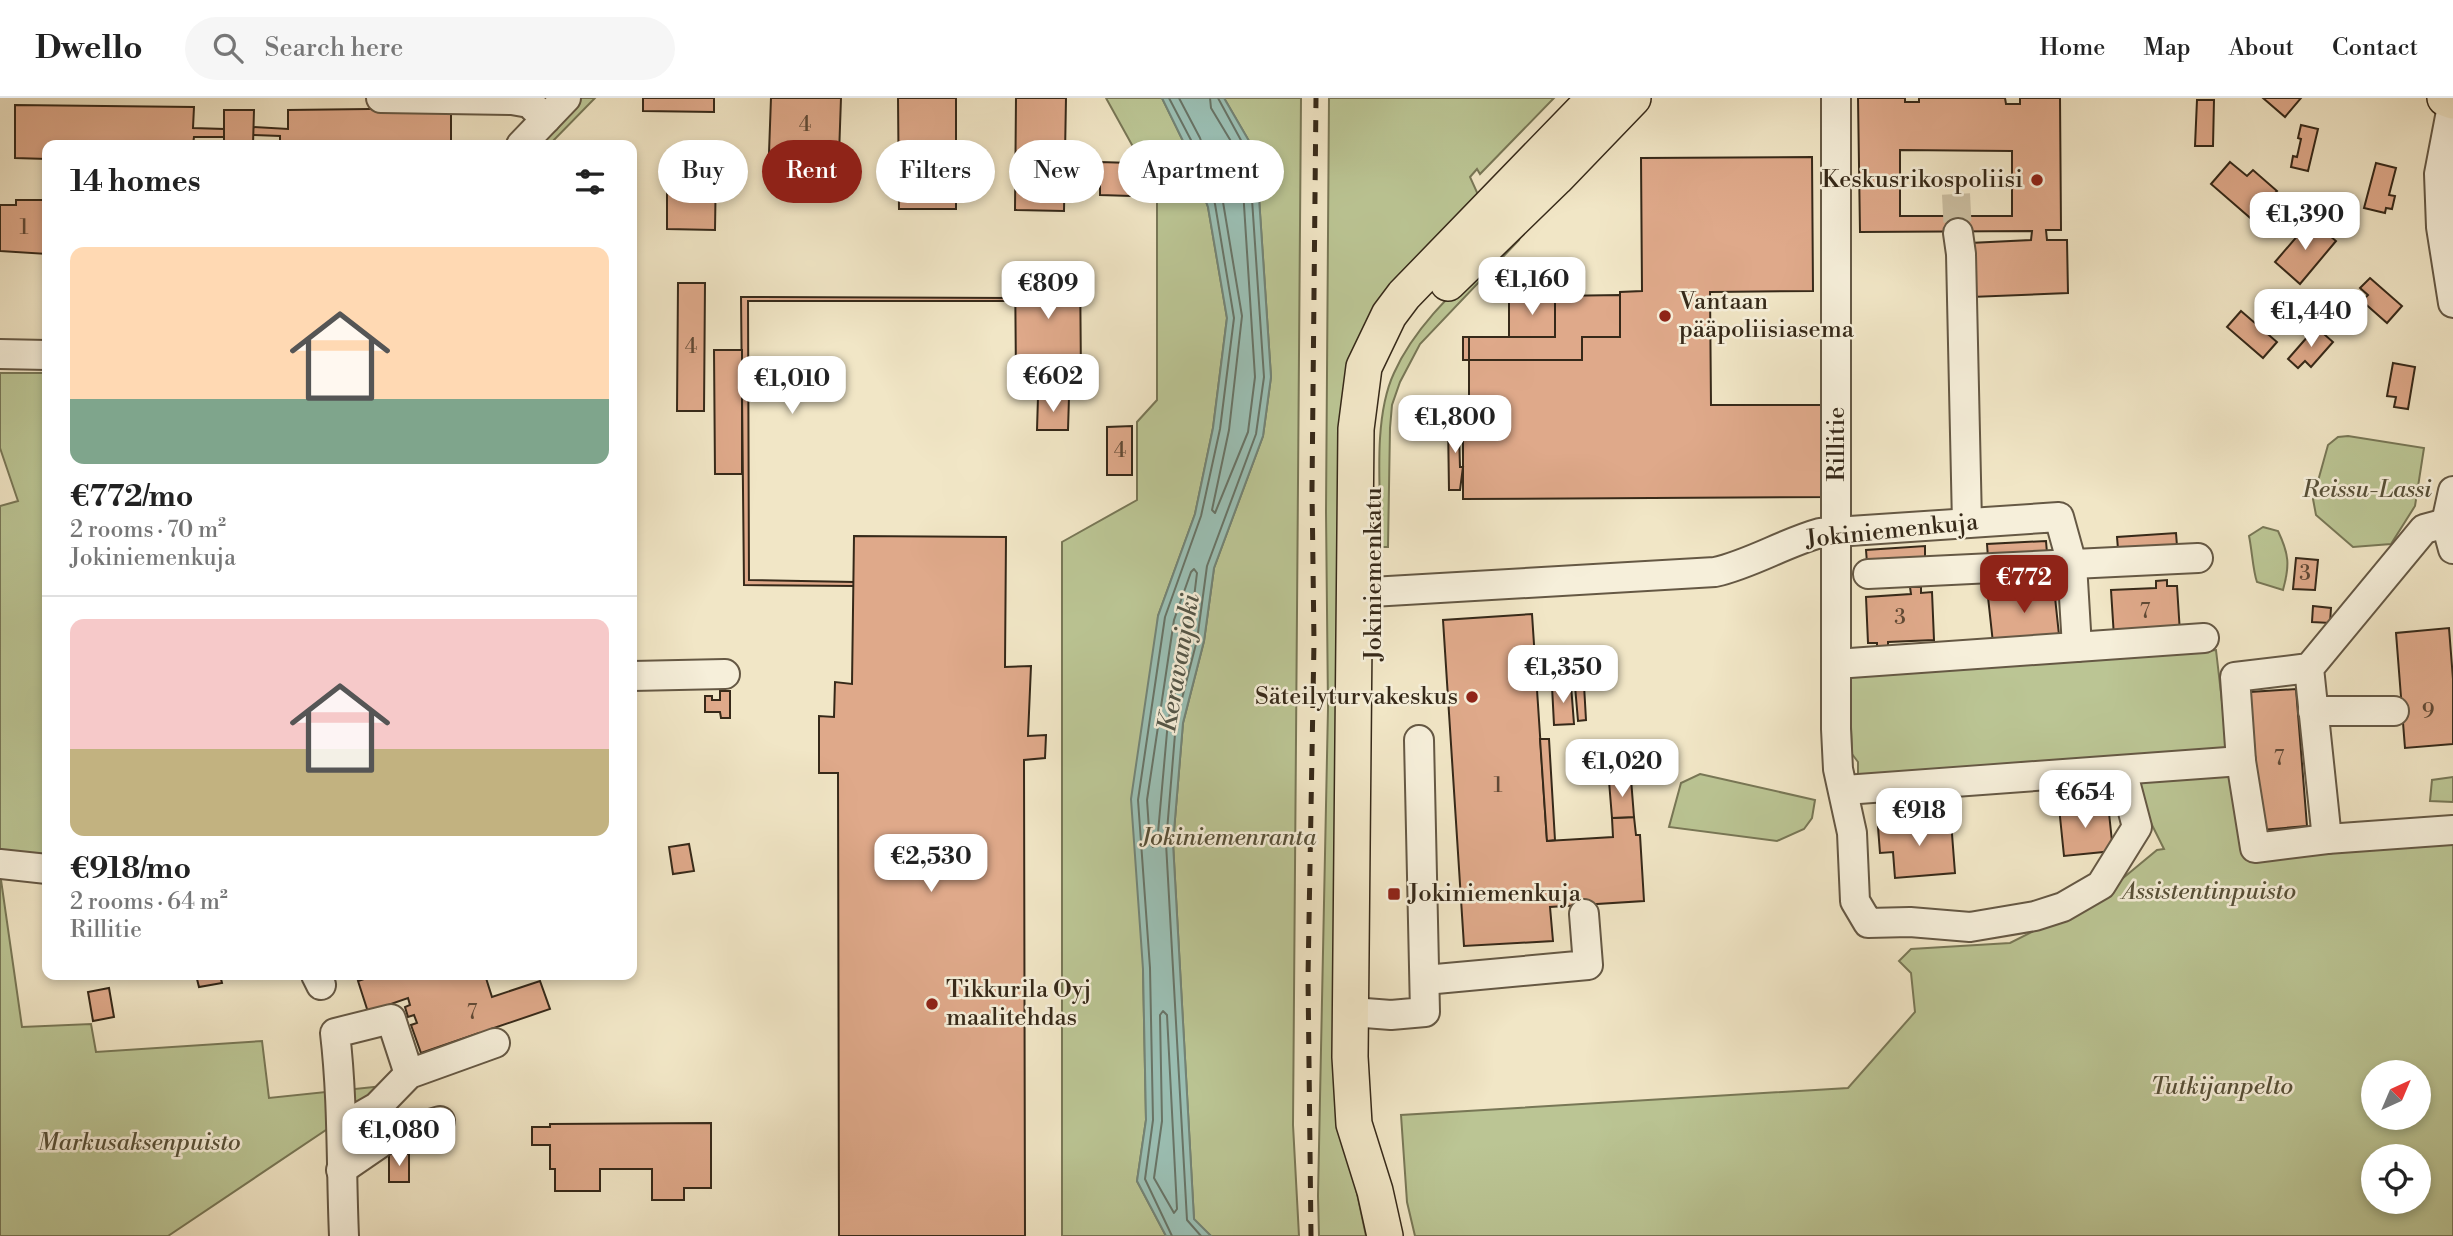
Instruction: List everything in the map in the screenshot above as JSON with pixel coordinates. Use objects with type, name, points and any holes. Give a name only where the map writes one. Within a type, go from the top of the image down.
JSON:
[{"type":"main road","name":"Jokiniemenkatu","points":[[1385,1236],[1375,1191],[1362,1012],[1364,591],[1356,429],[1359,394],[1364,367],[1378,335],[1404,295],[1595,98]]},
{"type":"main road","name":"Jokiniemenkatu","points":[[1364,591],[1375,423],[1385,369],[1398,341],[1428,302],[1556,178],[1633,98]]},
{"type":"main road","points":[[2445,98],[2453,101]]},
{"type":"street","points":[[381,98],[512,100],[529,103],[545,119]]},
{"type":"street","points":[[526,140],[566,98]]},
{"type":"street","name":"Rillitie","points":[[1836,98],[1838,769],[1845,790],[1852,833],[1855,901],[1868,923],[1910,922],[1970,927],[2035,916],[2063,907],[2101,886],[2137,827],[2122,770]]},
{"type":"street","points":[[2453,101],[2439,174],[2441,226],[2453,303]]},
{"type":"street","points":[[1958,233],[1961,254],[1968,523]]},
{"type":"street","points":[[0,354],[42,355]]},
{"type":"street","points":[[2453,491],[2450,536],[2424,529],[2309,668],[2235,677],[2241,761],[2255,848],[2327,839],[2453,830]]},
{"type":"street","name":"Jokiniemenkuja","points":[[1364,591],[1715,572],[1732,568],[1799,539],[1838,532],[2059,517],[2072,564]]},
{"type":"street","points":[[1868,574],[2198,558]]},
{"type":"street","points":[[2072,564],[2077,647]]},
{"type":"street","points":[[1836,664],[2204,638]]},
{"type":"street","points":[[2309,668],[2327,839]]},
{"type":"street","points":[[637,676],[725,674]]},
{"type":"street","points":[[2313,712],[2394,710]]},
{"type":"street","points":[[1362,1012],[1391,1015],[1425,1012],[1419,740]]},
{"type":"street","points":[[1845,790],[2241,761]]},
{"type":"street","points":[[0,864],[42,868]]},
{"type":"street","points":[[1425,980],[1588,965],[1584,914]]},
{"type":"street","points":[[344,1236],[342,1128],[335,1033],[391,1019],[410,1074]]},
{"type":"street","points":[[342,1128],[377,1107],[410,1074],[495,1043]]},
{"type":"street","points":[[341,1170],[392,1135],[440,1121]]},
{"type":"green space","points":[[581,98],[595,98],[554,140],[538,140]]},
{"type":"green space","points":[[1106,98],[1162,98],[1183,140],[1129,140]]},
{"type":"green space","name":"Jokiniemenranta","points":[[1224,98],[1301,98],[1293,1125],[1299,1236],[1211,1236],[1194,1220],[1173,843],[1183,723],[1204,641],[1214,568],[1263,436],[1271,377],[1259,203],[1284,203],[1284,140],[1248,140]]},
{"type":"green space","points":[[1329,98],[1554,98],[1480,174],[1477,169],[1470,177],[1480,199],[1375,316],[1348,1151],[1366,1236],[1319,1236],[1328,708],[1326,512]]},
{"type":"green space","points":[[1157,203],[1207,203],[1227,318],[1213,428],[1195,514],[1158,616],[1143,969],[1146,1120],[1137,1181],[1166,1236],[1062,1236],[1062,542],[1137,500],[1137,422],[1157,400]]},
{"type":"green space","points":[[1515,232],[1520,237],[1519,240],[1420,344],[1400,382],[1392,405],[1390,428],[1388,547],[1381,547],[1380,435],[1387,392],[1394,373],[1432,315]]},
{"type":"green space","points":[[0,373],[42,373],[42,858],[0,854],[0,506],[18,501],[0,448]]},
{"type":"green space","name":"Reissu-Lassi","points":[[2348,436],[2424,448],[2415,506],[2391,544],[2353,547],[2316,515],[2313,499],[2328,445],[2338,437]]},
{"type":"green space","points":[[2263,527],[2278,531],[2284,546],[2287,573],[2283,590],[2257,582],[2249,536]]},
{"type":"green space","points":[[2216,650],[2228,754],[1858,782],[1858,762],[1852,754],[1849,672]]},
{"type":"green space","name":"Tutkijanpelto","points":[[2226,773],[2231,776],[2247,844],[2453,826],[2453,1236],[1415,1236],[1407,1202],[1401,1115],[1848,1088],[1915,1012],[1911,973],[1899,961],[1911,949],[2010,943],[2099,898],[2157,850],[2164,849],[2134,789],[2136,781]]},
{"type":"green space","points":[[1700,774],[1815,800],[1812,818],[1804,829],[1777,841],[1669,827],[1681,783]]},
{"type":"green space","points":[[2453,777],[2453,802],[2430,801],[2432,780]]},
{"type":"green space","name":"Markusaksenpuisto","points":[[0,873],[22,1027],[91,1024],[96,1052],[262,1041],[269,1098],[393,1085],[168,1236],[0,1236]]},
{"type":"water","points":[[1162,98],[1224,98],[1248,140],[1183,140]]},
{"type":"water","name":"Keravanjoki","points":[[1207,203],[1259,203],[1271,377],[1263,436],[1214,568],[1204,641],[1183,723],[1173,843],[1194,1219],[1211,1236],[1166,1236],[1137,1181],[1146,1120],[1143,969],[1131,799],[1158,616],[1195,514],[1213,428],[1227,318]]},
{"type":"building","points":[[643,98],[714,98],[714,112],[643,111]]},
{"type":"building","points":[[771,98],[841,98],[840,140],[769,140]]},
{"type":"building","points":[[898,98],[956,98],[956,140],[898,140]]},
{"type":"building","points":[[1016,98],[1066,98],[1065,140],[1016,140]]},
{"type":"building","name":"Keskusrikospoliisi","points":[[1858,98],[1905,98],[1905,102],[1919,102],[1919,98],[2005,98],[2006,104],[2020,104],[2020,98],[2060,98],[2061,230],[2046,230],[2047,240],[2067,240],[2068,293],[1971,297],[1970,243],[2031,240],[2032,231],[1860,232]],"holes":[[[1900,150],[2012,151],[2012,216],[1900,216]]]},
{"type":"building","points":[[2263,98],[2301,98],[2285,117]]},
{"type":"building","points":[[2197,100],[2214,100],[2213,146],[2195,146]]},
{"type":"building","points":[[15,105],[194,107],[193,128],[224,129],[224,137],[194,137],[194,140],[42,140],[42,159],[15,158]]},
{"type":"building","points":[[451,108],[451,140],[280,140],[280,136],[253,135],[253,127],[288,129],[288,110]]},
{"type":"building","points":[[224,110],[254,110],[253,140],[224,140]]},
{"type":"building","points":[[2301,125],[2318,129],[2308,171],[2291,167],[2293,156],[2297,157]]},
{"type":"building","name":"Vantaan pääpoliisiasema","points":[[1812,157],[1813,291],[1710,292],[1711,405],[1834,405],[1835,497],[1463,499],[1463,433],[1469,433],[1469,360],[1582,360],[1582,337],[1620,337],[1620,292],[1642,291],[1641,158]]},
{"type":"building","points":[[1104,162],[1118,163],[1118,196],[1104,195]]},
{"type":"building","points":[[2230,162],[2247,176],[2253,170],[2277,191],[2271,197],[2282,207],[2263,229],[2211,184]]},
{"type":"building","points":[[2376,163],[2396,168],[2389,195],[2395,196],[2392,209],[2386,208],[2385,213],[2364,208]]},
{"type":"building","points":[[16,200],[42,200],[42,254],[0,251],[0,205],[16,205]]},
{"type":"building","points":[[667,203],[715,203],[715,230],[667,229]]},
{"type":"building","points":[[899,203],[956,203],[956,209],[899,209]]},
{"type":"building","points":[[1015,203],[1064,203],[1064,211],[1015,210]]},
{"type":"building","points":[[2311,220],[2336,241],[2300,284],[2275,262]]},
{"type":"building","points":[[1080,262],[1081,379],[1016,380],[1015,263]]},
{"type":"building","points":[[2370,278],[2402,306],[2387,323],[2362,301],[2368,295],[2360,288]]},
{"type":"building","points":[[678,283],[705,283],[704,411],[677,411]]},
{"type":"building","points":[[1620,295],[1620,337],[1582,337],[1582,360],[1469,360],[1469,337],[1555,337],[1555,296]]},
{"type":"building","points":[[1509,296],[1555,296],[1555,337],[1509,337]]},
{"type":"building","points":[[741,297],[1015,298],[1015,301],[748,301],[749,580],[854,582],[854,586],[744,585]]},
{"type":"building","points":[[2241,311],[2277,342],[2263,358],[2227,327]]},
{"type":"building","points":[[2316,327],[2333,342],[2311,367],[2305,361],[2298,368],[2288,359]]},
{"type":"building","points":[[1463,337],[1469,337],[1469,360],[1463,360]]},
{"type":"building","points":[[714,350],[742,350],[742,474],[715,474]]},
{"type":"building","points":[[2393,363],[2415,367],[2408,409],[2394,407],[2396,397],[2387,396]]},
{"type":"building","points":[[1038,397],[1069,397],[1068,430],[1037,430]]},
{"type":"building","points":[[1448,423],[1466,423],[1466,427],[1469,427],[1469,433],[1459,433],[1460,467],[1463,467],[1460,490],[1449,490]]},
{"type":"building","points":[[1132,426],[1132,475],[1107,475],[1107,427]]},
{"type":"building","points":[[2176,533],[2177,546],[2118,549],[2117,537]]},
{"type":"building","name":"Tikkurila Oyj maalitehdas","points":[[854,536],[1006,537],[1005,667],[1031,666],[1028,736],[1046,735],[1045,758],[1024,760],[1025,1236],[839,1236],[838,773],[819,773],[819,716],[834,717],[835,682],[852,684]]},
{"type":"building","points":[[2046,541],[2047,553],[1988,558],[1987,544]]},
{"type":"building","points":[[1925,546],[1925,559],[1867,563],[1866,550]]},
{"type":"building","points":[[2296,558],[2318,560],[2315,590],[2293,589]]},
{"type":"building","points":[[2167,580],[2167,586],[2177,586],[2180,633],[2114,637],[2111,590],[2156,588],[2156,581]]},
{"type":"building","points":[[2042,583],[2043,589],[2054,588],[2059,635],[1993,643],[1988,597],[2033,591],[2032,584]]},
{"type":"building","points":[[1910,587],[1921,587],[1921,593],[1932,592],[1934,640],[1888,642],[1888,649],[1877,650],[1877,643],[1868,643],[1866,597],[1911,594]]},
{"type":"building","points":[[2313,606],[2331,608],[2330,623],[2312,622]]},
{"type":"building","points":[[1532,614],[1547,841],[1613,837],[1612,818],[1634,817],[1636,835],[1640,835],[1644,901],[1550,907],[1553,941],[1464,946],[1443,620]]},
{"type":"building","points":[[2449,628],[2453,679],[2453,744],[2405,748],[2396,633]]},
{"type":"building","points":[[1534,650],[1540,650],[1542,684],[1536,684]]},
{"type":"building","points":[[1571,685],[1574,724],[1554,725],[1552,686]]},
{"type":"building","points":[[1584,685],[1586,720],[1578,721],[1575,686]]},
{"type":"building","points":[[2296,689],[2307,826],[2261,830],[2250,692]]},
{"type":"building","points":[[720,691],[730,691],[730,718],[721,718],[720,712],[705,712],[705,696],[720,700]]},
{"type":"building","points":[[1540,739],[1549,739],[1555,840],[1547,841]]},
{"type":"building","points":[[1631,779],[1634,817],[1612,818],[1609,781]]},
{"type":"building","points":[[2097,803],[2098,814],[2109,813],[2113,851],[2064,856],[2059,807]]},
{"type":"building","points":[[1951,821],[1955,873],[1895,878],[1893,852],[1880,853],[1878,827],[1892,826],[1892,823]]},
{"type":"building","points":[[689,844],[694,871],[673,874],[669,847]]},
{"type":"building","points":[[197,980],[221,980],[222,983],[199,987]]},
{"type":"building","points":[[487,980],[492,997],[540,981],[550,1009],[491,1029],[492,1034],[481,1038],[479,1033],[421,1053],[411,1025],[417,1023],[414,1015],[408,1017],[405,1007],[410,1005],[408,998],[368,1012],[358,981]]},
{"type":"building","points":[[109,988],[114,1017],[93,1021],[88,992]]},
{"type":"building","points":[[711,1123],[711,1188],[684,1188],[684,1200],[652,1200],[652,1169],[600,1169],[600,1191],[555,1191],[555,1169],[550,1169],[550,1145],[532,1145],[532,1127],[550,1127],[550,1124]]},
{"type":"building","points":[[389,1154],[409,1154],[409,1182],[389,1182]]},
{"type":"tunnel","points":[[1956,194],[1958,233]]},
{"type":"railway","points":[[1311,1236],[1308,977],[1314,642],[1312,490],[1316,98]]},
{"type":"place","name":"Keskusrikospoliisi","points":[[2037,180]]},
{"type":"place","name":"Vantaan pääpoliisiasema","points":[[1665,316]]},
{"type":"place","name":"Säteilyturvakeskus","points":[[1472,697]]},
{"type":"place","name":"Jokiniemenkuja","points":[[1394,894]]},
{"type":"place","name":"Tikkurila Oyj maalitehdas","points":[[932,1004]]},
{"type":"park label","name":"Assistentinpuisto","points":[[2209,892]]}]
